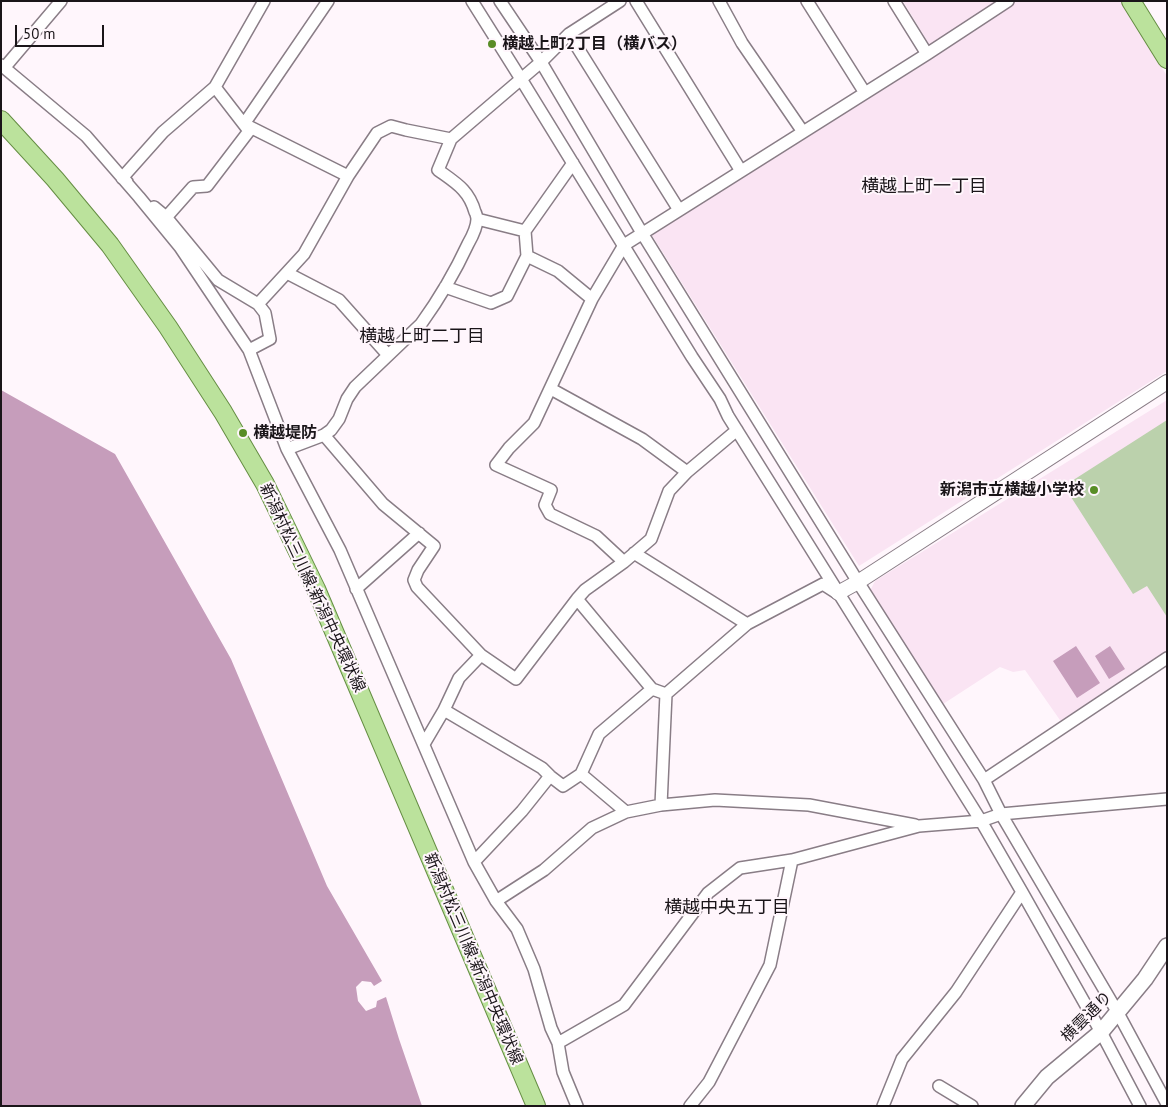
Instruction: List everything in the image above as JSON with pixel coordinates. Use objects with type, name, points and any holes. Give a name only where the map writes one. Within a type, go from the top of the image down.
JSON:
[{"type":"main road","points":[[1131,1],[1167,59]]},
{"type":"main road","name":"新潟村松三川線;新潟中央環状線","points":[[1,120],[55,179],[110,245],[168,327],[223,412],[265,484],[316,589],[536,1106]]},
{"type":"main road","name":"横雲通り","points":[[1023,1106],[1047,1077],[1101,1032],[1145,980],[1167,946]]},
{"type":"street","points":[[61,1],[2,65],[86,136],[122,178],[218,280],[258,304],[265,313],[270,340],[249,350]]},
{"type":"street","points":[[122,178],[163,132],[215,87],[264,1]]},
{"type":"street","points":[[244,124],[328,1]]},
{"type":"street","points":[[472,1],[980,821],[1101,1032],[1140,1106]]},
{"type":"street","points":[[500,1],[541,62],[642,233],[858,582],[984,780],[1001,814],[1118,1013],[1167,1104]]},
{"type":"street","points":[[288,449],[324,435],[331,430],[339,419],[347,399],[355,387],[421,324],[458,267],[474,231],[477,219],[474,206],[466,192],[438,170],[451,139],[522,79],[569,34],[620,1]]},
{"type":"street","points":[[636,1],[741,171]]},
{"type":"street","points":[[718,1],[742,43],[803,132]]},
{"type":"street","points":[[807,1],[866,93]]},
{"type":"street","points":[[894,1],[927,54]]},
{"type":"street","points":[[624,562],[596,536],[550,514],[545,505],[551,490],[496,465],[509,448],[534,423],[592,299],[624,245],[1008,1]]},
{"type":"street","points":[[569,34],[679,210]]},
{"type":"street","points":[[163,220],[193,187],[208,186],[249,131],[215,87]]},
{"type":"street","points":[[244,124],[348,176]]},
{"type":"street","points":[[258,304],[304,254],[348,176],[377,133],[391,126],[451,139]]},
{"type":"street","points":[[445,287],[490,303],[507,296],[527,256],[525,231],[573,163]]},
{"type":"street","points":[[477,219],[525,231]]},
{"type":"street","points":[[163,220],[249,350],[288,449],[340,550],[474,862],[496,901],[517,929],[534,969],[550,1028],[558,1043],[563,1072],[577,1106]]},
{"type":"street","points":[[527,256],[558,271],[592,299]]},
{"type":"street","points":[[287,273],[339,300],[388,355]]},
{"type":"street","points":[[838,594],[1167,382]]},
{"type":"street","points":[[551,388],[642,439],[687,472]]},
{"type":"street","points":[[324,435],[383,504],[434,546],[418,570],[414,580],[417,587],[481,655],[516,679],[577,598],[651,539],[669,492],[687,472],[737,430]]},
{"type":"street","points":[[356,589],[419,533]]},
{"type":"street","points":[[634,553],[747,624]]},
{"type":"street","points":[[661,805],[666,694],[747,624],[823,584],[838,594]]},
{"type":"street","points":[[577,598],[652,689],[666,694]]},
{"type":"street","points":[[424,744],[444,710],[459,678],[481,655]]},
{"type":"street","points":[[984,780],[1167,658]]},
{"type":"street","points":[[444,710],[542,768],[563,786],[581,774],[599,734],[652,689]]},
{"type":"street","points":[[581,774],[626,812]]},
{"type":"street","points":[[474,862],[522,811],[550,776]]},
{"type":"street","points":[[558,1043],[624,1006],[708,893],[740,868],[792,860],[919,826],[980,821],[1001,814],[1167,799]]},
{"type":"street","points":[[496,901],[544,870],[592,828],[626,812],[661,805],[715,800],[809,805],[919,826]]},
{"type":"street","points":[[690,1106],[709,1082],[770,965],[792,860]]},
{"type":"street","points":[[883,1106],[902,1059],[956,992],[1022,892]]},
{"type":"street","points":[[939,1086],[972,1106]]},
{"type":"shaded area","points":[[903,1],[1121,1],[1167,76],[1167,371],[859,566],[650,232],[935,54]]},
{"type":"shaded area","points":[[1,390],[115,454],[231,659],[327,886],[382,981],[374,986],[371,982],[362,981],[356,987],[358,1001],[366,1011],[376,1007],[377,1001],[386,997],[422,1106],[1,1106]]},
{"type":"shaded area","name":"新潟市立横越小学校","points":[[1167,400],[1167,654],[1062,723],[1025,670],[1013,672],[1000,667],[940,706],[869,593],[875,581]]},
{"type":"shaded area","points":[[1076,646],[1100,683],[1077,698],[1053,661]]},
{"type":"shaded area","points":[[1110,646],[1125,669],[1109,679],[1095,656]]},
{"type":"green space","points":[[1167,420],[1167,617],[1147,586],[1133,594],[1064,486]]},
{"type":"place","name":"横越上町2丁目（横バス）","points":[[492,44]]},
{"type":"place","name":"横越堤防","points":[[243,433]]},
{"type":"place","name":"新潟市立横越小学校","points":[[1094,490]]},
{"type":"district","name":"横越上町一丁目","points":[[924,187]]},
{"type":"district","name":"横越上町二丁目","points":[[422,337]]},
{"type":"district","name":"横越中央五丁目","points":[[727,908]]}]
